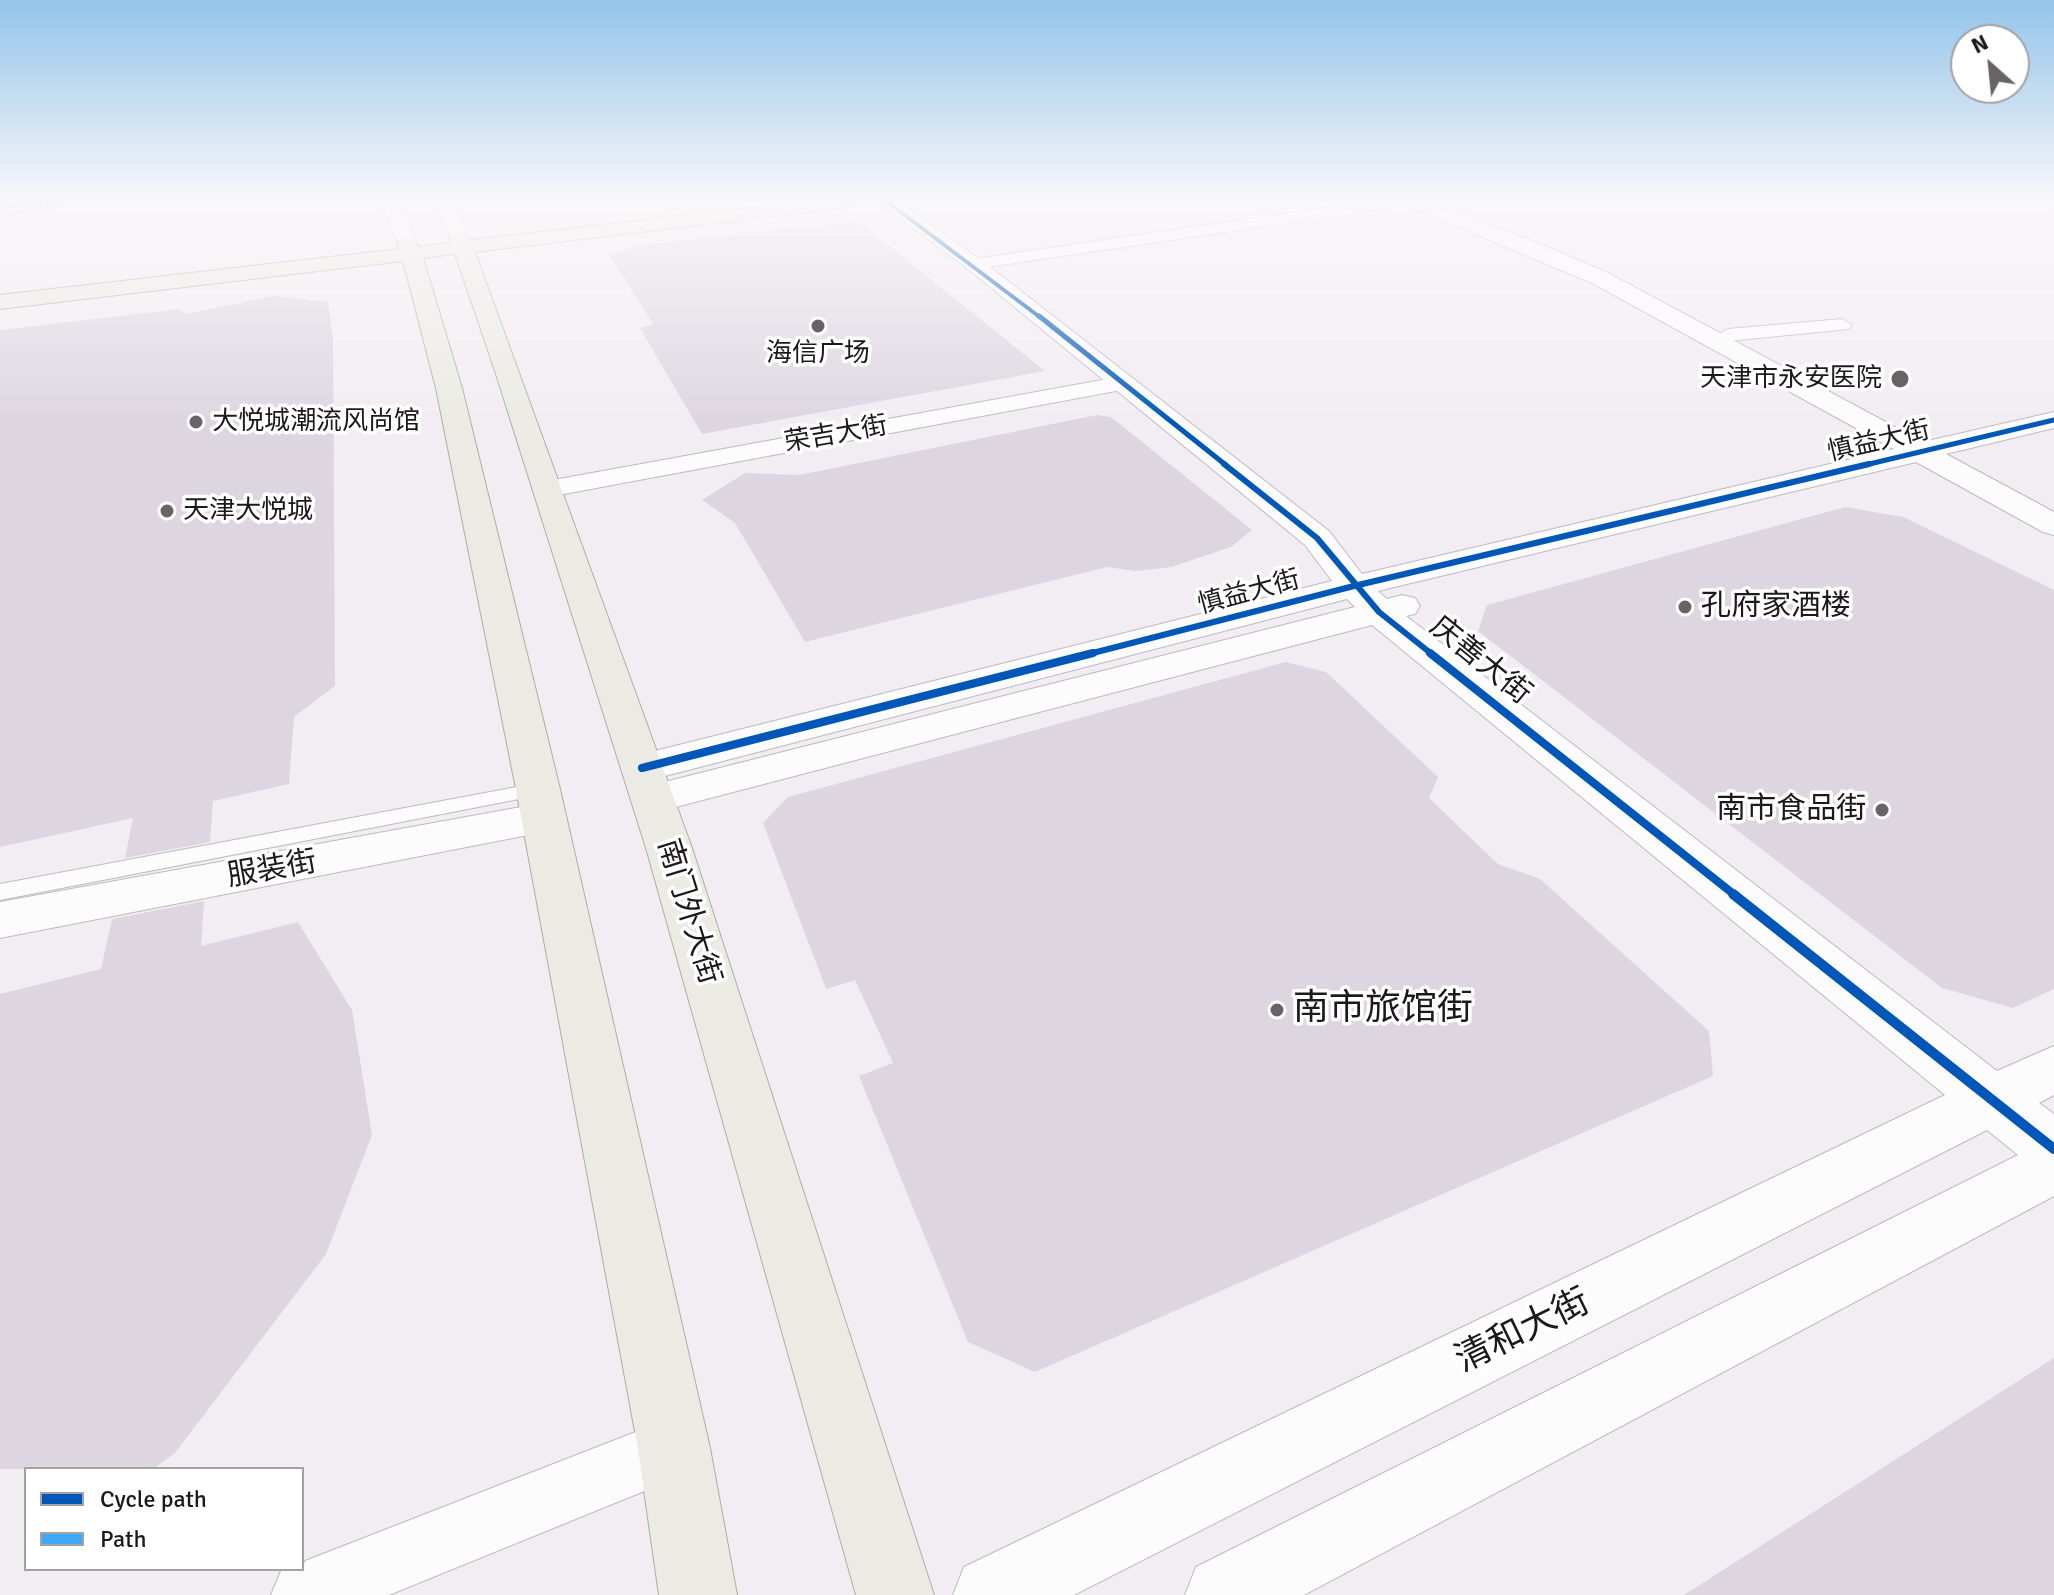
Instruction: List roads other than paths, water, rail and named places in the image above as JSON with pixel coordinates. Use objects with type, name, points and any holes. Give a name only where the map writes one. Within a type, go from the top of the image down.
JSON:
[{"type":"main road","points":[[0,291],[148,275]]},
{"type":"main road","points":[[0,302],[201,275]]},
{"type":"main road","points":[[417,275],[449,388],[540,804],[674,1448],[698,1595]]},
{"type":"main road","name":"南门外大街","points":[[473,275],[648,783],[895,1595]]},
{"type":"street","name":"庆善大街","points":[[988,275],[1317,538],[1366,599],[2054,1149]]},
{"type":"street","points":[[1594,275],[1944,458],[2054,505]]},
{"type":"street","points":[[1615,275],[1728,335],[1944,458],[2054,525]]},
{"type":"street","points":[[1728,335],[1842,325]]},
{"type":"street","name":"荣吉大街","points":[[548,489],[1124,383]]},
{"type":"street","name":"慎益大街","points":[[1944,458],[2054,420]]},
{"type":"street","name":"慎益大街","points":[[648,783],[1366,599],[1944,458],[2054,436]]},
{"type":"street","name":"服装街","points":[[0,920],[540,804]]},
{"type":"street","name":"清和大街","points":[[992,1595],[2054,1069]]},
{"type":"street","points":[[1224,1595],[2054,1166]]},
{"type":"street","points":[[305,1595],[674,1448]]},
{"type":"lane","points":[[0,892],[540,804]]},
{"type":"place","name":"海信广场","points":[[818,326]]},
{"type":"place","name":"天津市永安医院","points":[[1900,379]]},
{"type":"place","name":"大悦城潮流风尚馆","points":[[196,422]]},
{"type":"place","name":"天津大悦城","points":[[167,511]]},
{"type":"place","name":"孔府家酒楼","points":[[1685,607]]},
{"type":"place","name":"南市食品街","points":[[1882,810]]},
{"type":"place","name":"南市旅馆街","points":[[1277,1010]]}]
